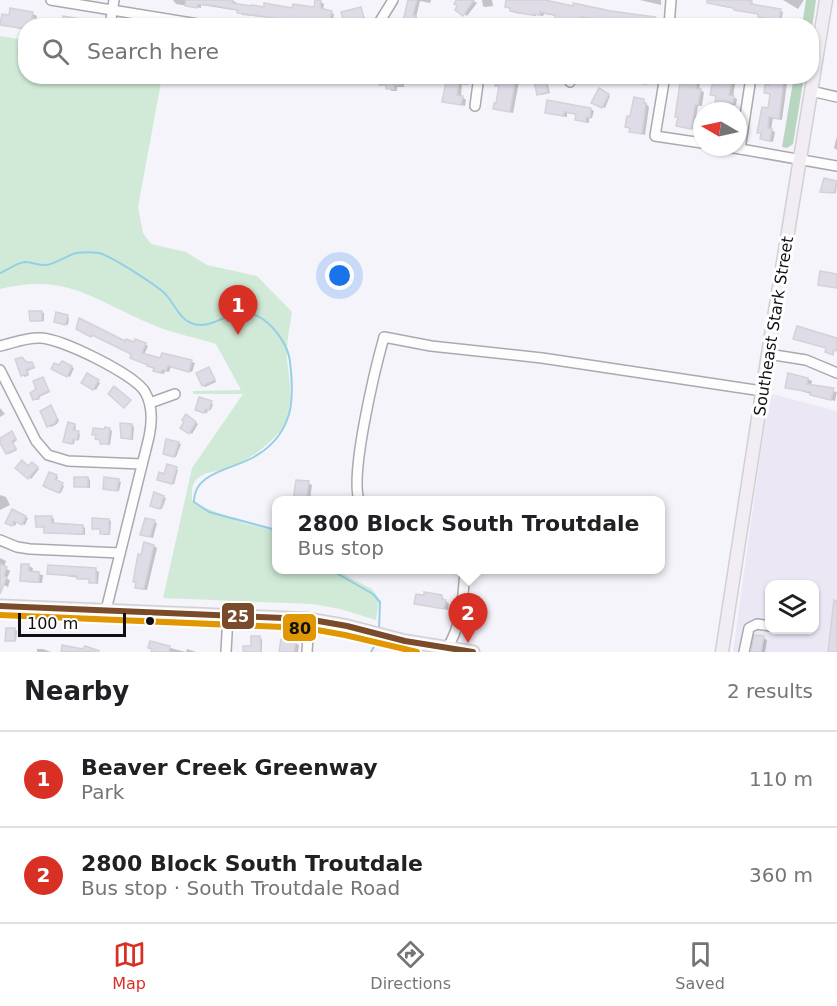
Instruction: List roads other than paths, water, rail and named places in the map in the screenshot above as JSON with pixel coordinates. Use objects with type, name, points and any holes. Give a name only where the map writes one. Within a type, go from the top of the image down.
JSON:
[{"type":"main road","name":"Southeast Stark Street","points":[[819,42],[826,0]]},
{"type":"main road","name":"Southeast Stark Street","points":[[722,652],[812,84]]},
{"type":"main road","points":[[0,606],[309,619],[405,641],[472,652]]},
{"type":"street","points":[[51,0],[114,4],[175,18]]},
{"type":"street","points":[[382,18],[393,0]]},
{"type":"street","points":[[670,18],[671,0]]},
{"type":"street","points":[[475,106],[479,84]]},
{"type":"street","points":[[664,84],[656,136],[693,142]]},
{"type":"street","points":[[747,104],[750,84]]},
{"type":"street","points":[[811,91],[837,97]]},
{"type":"street","points":[[747,150],[837,166]]},
{"type":"street","points":[[358,496],[357,472],[374,377],[384,337],[431,346],[542,358],[762,391]]},
{"type":"street","points":[[0,346],[32,338],[57,341],[120,371],[133,380],[146,394],[150,403],[151,429],[106,610]]},
{"type":"street","points":[[768,354],[806,360],[837,373]]},
{"type":"street","points":[[0,370],[36,441],[48,454],[68,461],[142,464]]},
{"type":"street","points":[[150,403],[176,394]]},
{"type":"street","points":[[0,540],[30,549],[120,553]]},
{"type":"street","points":[[447,648],[459,624],[465,574]]},
{"type":"street","points":[[226,652],[228,615]]},
{"type":"street","points":[[307,652],[309,619]]},
{"type":"street","points":[[744,652],[749,628],[757,624],[765,625]]},
{"type":"waterway","points":[[0,273],[22,263],[47,265],[76,253],[99,253],[122,264],[161,290],[186,321],[203,325],[239,313],[248,313],[257,316],[273,328],[285,344],[290,362],[292,399],[284,426],[274,442],[259,454],[207,478],[195,492],[194,502],[209,512],[272,529]]},
{"type":"waterway","points":[[338,574],[373,594],[380,602],[379,629]]},
{"type":"waterway","points":[[371,652],[375,645]]},
{"type":"place","name":"Beaver Creek Greenway","points":[[238,335]]},
{"type":"place","name":"2800 Block South Troutdale","points":[[468,643]]}]
